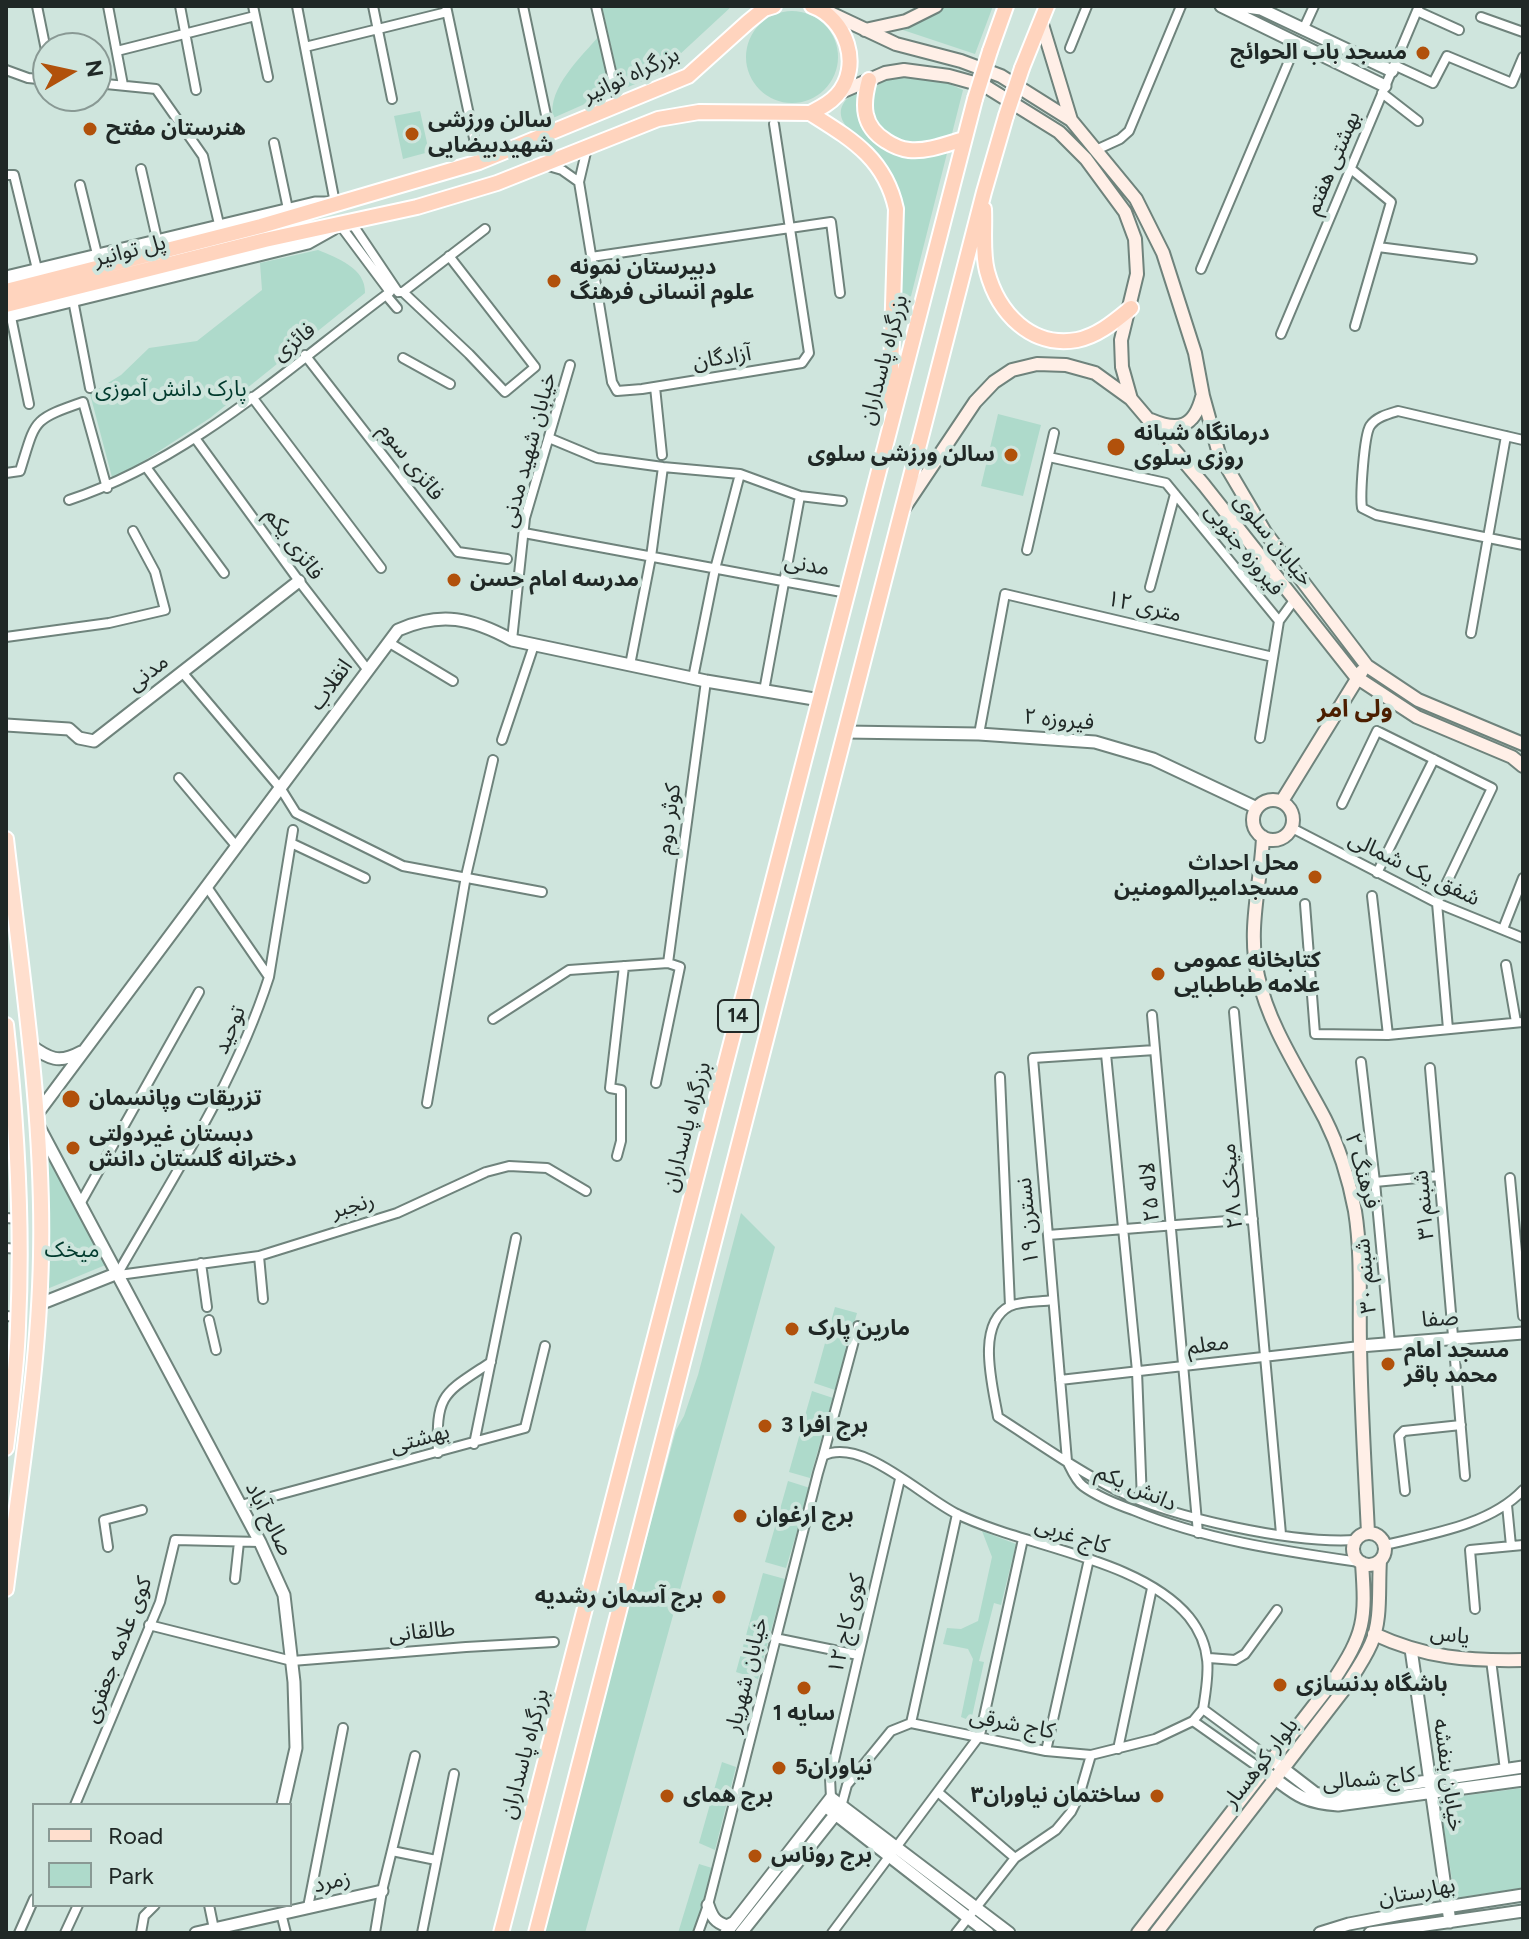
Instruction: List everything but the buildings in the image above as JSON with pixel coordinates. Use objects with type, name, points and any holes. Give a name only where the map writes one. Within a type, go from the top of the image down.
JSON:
[{"type":"highway","name":"بزرگراه توانیر","points":[[263,233],[335,203],[479,162],[651,93],[688,76],[748,22],[764,9],[774,6]]},
{"type":"highway","name":"بزرگراه پاسداران","points":[[501,1933],[964,139],[1006,6]]},
{"type":"highway","name":"14","points":[[536,1933],[984,192],[1022,68],[1047,6]]},
{"type":"highway","points":[[263,233],[345,223],[461,194],[658,119],[699,112],[810,113],[826,105],[839,93],[848,73],[849,49],[843,30],[820,8]]},
{"type":"highway","points":[[869,80],[864,99],[867,122],[886,141],[908,150],[927,149],[964,139]]},
{"type":"highway","points":[[651,93],[647,105],[652,116],[658,119]]},
{"type":"highway","points":[[810,113],[853,141],[878,165],[891,186],[896,209],[889,430]]},
{"type":"highway","points":[[984,192],[986,269],[996,296],[1011,319],[1031,335],[1053,341],[1078,340],[1106,328],[1131,308]]},
{"type":"highway","name":"پل توانیر","points":[[6,291],[263,233]]},
{"type":"highway","name":"پل توانیر","points":[[8,313],[263,233]]},
{"type":"main road","points":[[748,22],[752,6]]},
{"type":"main road","points":[[865,30],[906,21],[936,6]]},
{"type":"main road","name":"خیابان سلوی","points":[[820,8],[896,44],[961,61],[1001,76],[1071,120],[1136,199],[1163,253],[1195,353],[1219,454],[1265,532],[1367,666],[1418,700],[1523,744]]},
{"type":"main road","points":[[1041,21],[1071,120]]},
{"type":"main road","name":"خیابان سلوی","points":[[839,93],[885,73],[904,70],[949,76],[985,86],[1059,132],[1086,159],[1125,212],[1135,239],[1137,274],[1121,340],[1122,367],[1131,399],[1356,677],[1417,717],[1512,757],[1523,766]]},
{"type":"main road","points":[[900,514],[975,402],[994,382],[1012,370],[1037,364],[1066,365],[1095,373],[1131,399]]},
{"type":"main road","points":[[1148,419],[1178,427],[1189,423],[1198,413],[1203,396]]},
{"type":"main road","points":[[1282,801],[1356,677],[1367,666]]},
{"type":"main road","points":[[1270,800],[1282,801],[1293,816],[1292,828],[1283,838],[1269,840],[1263,837],[1253,822],[1257,808],[1270,800]]},
{"type":"main road","name":"فرهنگ ۲","points":[[1263,837],[1253,940],[1258,976],[1270,1013],[1326,1122],[1344,1166],[1355,1212],[1368,1533]]},
{"type":"main road","points":[[6,839],[38,1119],[42,1252],[40,1304],[6,1589]]},
{"type":"main road","points":[[6,1025],[16,1119],[10,1413],[6,1448]]},
{"type":"main road","points":[[10,1413],[27,1416]]},
{"type":"main road","points":[[1368,1533],[1377,1535],[1385,1545],[1385,1554],[1380,1561],[1371,1565],[1361,1562],[1354,1554],[1356,1540],[1368,1533]]},
{"type":"main road","name":"بلوار کوهسار","points":[[1138,1933],[1273,1769],[1345,1688],[1363,1661],[1374,1634],[1380,1561]]},
{"type":"main road","name":"بلوار کوهسار","points":[[1156,1933],[1273,1769],[1360,1637],[1364,1619],[1361,1562]]},
{"type":"main road","name":"یاس","points":[[1374,1634],[1434,1656],[1523,1660]]},
{"type":"street","points":[[37,6],[42,32]]},
{"type":"street","points":[[108,6],[123,85]]},
{"type":"street","points":[[180,6],[196,90]]},
{"type":"street","points":[[297,6],[335,203]]},
{"type":"street","points":[[373,6],[392,99]]},
{"type":"street","points":[[523,6],[550,134]]},
{"type":"street","points":[[596,6],[619,106]]},
{"type":"street","points":[[1070,48],[1087,6]]},
{"type":"street","points":[[1096,150],[1120,139],[1129,131],[1181,6]]},
{"type":"street","points":[[1221,6],[1297,42],[1384,89],[1418,121]]},
{"type":"street","points":[[1240,6],[1261,9],[1303,30],[1433,83],[1447,56],[1512,83],[1523,57]]},
{"type":"street","points":[[1303,30],[1314,6]]},
{"type":"street","points":[[305,47],[446,9],[479,162]]},
{"type":"street","points":[[1418,9],[1459,30]]},
{"type":"street","name":"بهشتی هفتم","points":[[1281,334],[1418,9]]},
{"type":"street","points":[[117,51],[254,11],[268,77]]},
{"type":"street","points":[[1481,17],[1523,32]]},
{"type":"street","points":[[1201,269],[1297,42]]},
{"type":"street","points":[[6,70],[32,78]]},
{"type":"street","points":[[112,84],[156,89],[203,156],[219,224]]},
{"type":"street","name":"آزادگان","points":[[587,147],[579,182],[612,382],[617,391],[655,387],[802,363],[809,353],[774,124]]},
{"type":"street","points":[[274,143],[288,209]]},
{"type":"street","points":[[543,165],[562,170],[579,182]]},
{"type":"street","points":[[141,169],[157,239]]},
{"type":"street","points":[[1351,169],[1391,202],[1355,326]]},
{"type":"street","points":[[6,175],[14,175],[37,269]]},
{"type":"street","points":[[80,185],[97,254]]},
{"type":"street","name":"بزرگراه توانیر","points":[[6,277],[219,224],[315,203],[335,203]]},
{"type":"street","points":[[591,257],[831,222],[840,293]]},
{"type":"street","points":[[29,404],[8,313],[308,243],[345,223],[394,293],[469,354],[505,392],[535,367],[449,256]]},
{"type":"street","name":"فائزی","points":[[69,500],[107,488],[195,438],[305,355],[485,229]]},
{"type":"street","points":[[1378,247],[1472,259]]},
{"type":"street","points":[[394,293],[397,308]]},
{"type":"street","points":[[73,300],[90,388]]},
{"type":"street","name":"فائزی سوم","points":[[305,355],[458,552],[507,559]]},
{"type":"street","points":[[403,358],[450,384]]},
{"type":"street","name":"خیابان شهید مدنی","points":[[512,640],[525,518],[570,365]]},
{"type":"street","points":[[655,387],[662,455]]},
{"type":"street","points":[[252,397],[381,568]]},
{"type":"street","points":[[6,473],[20,471],[34,427],[47,415],[83,402],[107,488]]},
{"type":"street","points":[[1523,440],[1398,411],[1379,417],[1369,427],[1360,495],[1362,508],[1376,515],[1523,545]]},
{"type":"street","points":[[1027,550],[1054,433]]},
{"type":"street","points":[[1471,633],[1506,436]]},
{"type":"street","name":"فائزی یکم","points":[[195,438],[367,669]]},
{"type":"street","points":[[549,438],[597,458],[740,474],[800,496],[842,501]]},
{"type":"street","name":"فیروزه جنوبی","points":[[1049,457],[1166,483],[1279,621]]},
{"type":"street","points":[[146,467],[224,573]]},
{"type":"street","points":[[630,665],[651,557],[663,467]]},
{"type":"street","points":[[693,678],[715,569],[740,474]]},
{"type":"street","points":[[1150,587],[1175,494]]},
{"type":"street","points":[[764,691],[800,496]]},
{"type":"street","points":[[6,637],[109,623],[165,610],[155,572],[133,531]]},
{"type":"street","name":"مدنی","points":[[524,533],[847,593]]},
{"type":"street","name":"مدنی","points":[[6,725],[69,729],[79,738],[94,741],[299,581]]},
{"type":"street","name":"۱۲ متری","points":[[979,734],[1005,594],[1273,657]]},
{"type":"street","points":[[1260,738],[1279,621],[1295,599]]},
{"type":"street","name":"انقلاب","points":[[38,1119],[85,1050],[398,630],[419,621],[445,619],[485,625],[512,640],[534,645],[706,681],[820,700]]},
{"type":"street","points":[[388,642],[453,681]]},
{"type":"street","points":[[502,740],[534,645]]},
{"type":"street","points":[[182,672],[281,789],[296,813],[403,866],[542,892]]},
{"type":"street","name":"کوثر دوم","points":[[656,1083],[680,967],[668,963],[706,681]]},
{"type":"street","points":[[1342,804],[1377,731],[1492,788],[1437,903],[1448,1029]]},
{"type":"street","name":"فیروزه ٢","points":[[845,732],[979,734],[1095,742],[1153,759],[1257,808]]},
{"type":"street","points":[[1377,873],[1434,759]]},
{"type":"street","points":[[427,1103],[466,876],[493,760]]},
{"type":"street","points":[[179,778],[237,847]]},
{"type":"street","name":"شفق یک شمالی","points":[[1292,828],[1437,903],[1523,938]]},
{"type":"street","name":"توحید","points":[[118,1274],[226,1084],[254,1024],[269,977],[293,830]]},
{"type":"street","points":[[291,843],[365,878]]},
{"type":"street","points":[[1503,929],[1523,878]]},
{"type":"street","points":[[207,887],[269,977]]},
{"type":"street","points":[[1372,896],[1388,1035]]},
{"type":"street","points":[[1305,904],[1315,1034],[1388,1035],[1519,1022],[1506,965]]},
{"type":"street","points":[[493,1019],[569,970],[668,963]]},
{"type":"street","points":[[617,1156],[621,1141],[621,1090],[610,1088],[624,966]]},
{"type":"street","points":[[80,1204],[199,992]]},
{"type":"street","name":"میخک ۲۸","points":[[1234,1012],[1281,1534]]},
{"type":"street","name":"لاله ۲۵","points":[[1152,1015],[1198,1533]]},
{"type":"street","points":[[30,1045],[53,1058],[67,1060],[85,1050]]},
{"type":"street","points":[[1142,1501],[1137,1371],[1106,1054],[1155,1050]]},
{"type":"street","name":"نسترن ۱۹","points":[[1067,1461],[1033,1058],[1106,1054]]},
{"type":"street","name":"شبنم ۳۰","points":[[1361,1062],[1390,1343]]},
{"type":"street","name":"شبنم۳۱","points":[[1430,1068],[1465,1476]]},
{"type":"street","points":[[1000,1077],[1010,1306]]},
{"type":"street","name":"صالح آباد","points":[[38,1119],[241,1505],[284,1595],[292,1661],[296,1748],[280,1803]]},
{"type":"street","name":"رنجبر","points":[[118,1274],[259,1256],[397,1213],[486,1172],[509,1166],[547,1168],[586,1191]]},
{"type":"street","points":[[1375,1182],[1439,1176]]},
{"type":"street","points":[[1510,1178],[1523,1316]]},
{"type":"street","points":[[1048,1235],[1253,1219]]},
{"type":"street","points":[[474,1444],[516,1238]]},
{"type":"street","points":[[259,1256],[263,1299]]},
{"type":"street","points":[[201,1263],[207,1307]]},
{"type":"street","points":[[40,1304],[118,1274]]},
{"type":"street","points":[[1053,1300],[1010,1306],[994,1323],[987,1354],[998,1417],[1067,1461]]},
{"type":"street","points":[[209,1320],[216,1350]]},
{"type":"street","name":"خیابان شهریار","points":[[698,1933],[708,1905],[858,1326]]},
{"type":"street","name":"صفا","points":[[1360,1346],[1523,1333]]},
{"type":"street","name":"بهشتی","points":[[241,1505],[525,1428],[545,1346]]},
{"type":"street","name":"معلم","points":[[1060,1380],[1360,1346]]},
{"type":"street","points":[[438,1453],[436,1417],[448,1391],[491,1362]]},
{"type":"street","points":[[1405,1491],[1399,1436],[1404,1431],[1461,1425]]},
{"type":"street","name":"کاج غربی","points":[[823,1456],[837,1451],[852,1452],[871,1460],[957,1514],[1023,1539],[1105,1564],[1163,1593],[1189,1617],[1209,1658]]},
{"type":"street","name":"دانش یکم","points":[[1067,1461],[1118,1491],[1197,1517],[1327,1542],[1356,1540]]},
{"type":"street","name":"دانش یکم","points":[[1067,1461],[1081,1485],[1144,1515],[1237,1542],[1361,1562]]},
{"type":"street","name":"کوی کاج ۱۲","points":[[828,1802],[830,1778],[900,1479]]},
{"type":"street","points":[[1385,1545],[1468,1522],[1507,1505],[1523,1490]]},
{"type":"street","points":[[1507,1505],[1511,1546]]},
{"type":"street","points":[[108,1547],[104,1520],[142,1510]]},
{"type":"street","points":[[830,1778],[836,1788],[847,1785],[891,1731],[911,1723],[957,1514]]},
{"type":"street","points":[[832,1933],[980,1735],[1023,1539]]},
{"type":"street","name":"کوی علامه جعفری","points":[[76,1803],[160,1602],[175,1540],[260,1542]]},
{"type":"street","points":[[235,1579],[239,1542]]},
{"type":"street","points":[[1475,1609],[1470,1550],[1523,1545]]},
{"type":"street","points":[[1046,1751],[1089,1559]]},
{"type":"street","points":[[1118,1749],[1152,1588]]},
{"type":"street","points":[[1273,1769],[1193,1721],[1203,1709],[1209,1658],[1235,1660],[1245,1654],[1277,1610]]},
{"type":"street","name":"طالقانی","points":[[149,1625],[292,1661],[554,1642]]},
{"type":"street","points":[[775,1638],[858,1655]]},
{"type":"street","name":"خیابان بنفشه","points":[[1411,1649],[1450,1927]]},
{"type":"street","points":[[1491,1660],[1505,1770]]},
{"type":"street","points":[[1203,1709],[1273,1769]]},
{"type":"street","name":"کاج شرقی","points":[[911,1723],[1046,1751],[1091,1755],[1155,1739],[1193,1721]]},
{"type":"street","points":[[308,1907],[343,1728]]},
{"type":"street","points":[[956,1933],[1015,1858],[1056,1830],[1071,1812],[1091,1755]]},
{"type":"street","points":[[375,1933],[382,1891],[415,1756]]},
{"type":"street","name":"کاج شمالی","points":[[1273,1769],[1294,1794],[1313,1804],[1338,1805],[1523,1767]]},
{"type":"street","points":[[422,1933],[454,1774]]},
{"type":"street","name":"کاج شمالی","points":[[1430,1788],[1523,1780]]},
{"type":"street","points":[[733,1930],[838,1811],[847,1785]]},
{"type":"street","points":[[939,1793],[1015,1858]]},
{"type":"street","points":[[733,1930],[828,1802],[988,1933]]},
{"type":"street","points":[[392,1851],[436,1860]]},
{"type":"street","points":[[891,1852],[976,1907],[1009,1933]]},
{"type":"street","name":"زمرد","points":[[196,1933],[244,1927],[281,1909],[308,1907],[382,1891]]},
{"type":"street","name":"بهارستان","points":[[1320,1933],[1349,1924],[1523,1895]]},
{"type":"street","points":[[19,1933],[32,1904]]},
{"type":"street","points":[[708,1905],[717,1923],[733,1930]]},
{"type":"street","points":[[65,1933],[77,1907]]},
{"type":"street","points":[[141,1933],[144,1916],[153,1907]]},
{"type":"street","points":[[209,1907],[214,1929]]},
{"type":"street","points":[[281,1909],[286,1933]]},
{"type":"street","name":"بهارستان","points":[[1373,1933],[1450,1927],[1523,1911]]},
{"type":"green space","points":[[602,6],[732,6],[678,56],[671,69],[621,90]]},
{"type":"green space","points":[[945,6],[993,6],[975,54],[903,30]]},
{"type":"green space","points":[[792,11],[810,14],[825,24],[835,39],[838,57],[835,75],[825,90],[810,100],[792,103],[774,100],[759,90],[749,75],[746,57],[749,39],[759,24],[774,14]]},
{"type":"green space","points":[[600,35],[612,92],[553,118],[555,95],[560,84]]},
{"type":"green space","points":[[899,76],[938,79],[963,90],[910,300],[896,291],[898,193],[891,174],[885,164],[848,129],[841,113],[843,104],[858,90]]},
{"type":"green space","name":"سالن ورزشی شهیدبیضایی","points":[[420,111],[429,152],[403,159],[394,116]]},
{"type":"green space","name":"پارک دانش آموزی","points":[[318,250],[356,271],[364,284],[365,293],[210,418],[113,481],[90,394],[121,375],[149,348],[197,341],[262,290],[260,263]]},
{"type":"green space","name":"سالن ورزشی سلوی","points":[[998,414],[1041,425],[1023,496],[981,486]]},
{"type":"green space","name":"میخک","points":[[48,1159],[108,1264],[47,1289]]},
{"type":"green space","points":[[741,1213],[775,1247],[585,1933],[540,1933],[676,1430],[698,1375]]},
{"type":"green space","points":[[835,1307],[857,1313],[835,1390],[814,1383]]},
{"type":"green space","points":[[812,1391],[833,1398],[810,1478],[789,1472]]},
{"type":"green space","points":[[788,1481],[810,1488],[786,1568],[765,1562]]},
{"type":"green space","points":[[982,1531],[1016,1544],[1001,1605],[994,1603],[979,1661],[984,1662],[971,1721],[961,1717],[973,1659],[968,1649],[943,1644],[947,1628],[961,1629],[978,1621],[992,1557]]},
{"type":"green space","points":[[763,1573],[785,1579],[758,1679],[736,1672]]},
{"type":"green space","points":[[722,1762],[736,1767],[715,1850],[699,1843]]},
{"type":"green space","points":[[1523,1788],[1523,1888],[1455,1898],[1439,1799]]},
{"type":"green space","points":[[699,1864],[712,1868],[695,1933],[678,1933]]},
{"type":"place","name":"مسجد باب الحوائج","points":[[1423,53]]},
{"type":"place","name":"هنرستان مفتح","points":[[90,129]]},
{"type":"place","name":"سالن ورزشی شهیدبیضایی","points":[[412,134]]},
{"type":"place","name":"دبیرستان نمونه علوم انسانی فرهنگ","points":[[554,281]]},
{"type":"place","name":"درمانگاه شبانه روزی سلوی","points":[[1116,447]]},
{"type":"place","name":"سالن ورزشی سلوی","points":[[1011,455]]},
{"type":"place","name":"مدرسه امام حسن","points":[[454,580]]},
{"type":"place","name":"محل احداث مسجدامیرالمومنین","points":[[1315,877]]},
{"type":"place","name":"کتابخانه عمومی علامه طباطبایی","points":[[1158,974]]},
{"type":"place","name":"تزریقات وپانسمان","points":[[71,1099]]},
{"type":"place","name":"دبستان غیردولتی دخترانه گلستان دانش","points":[[73,1148]]},
{"type":"place","name":"مارین پارک","points":[[792,1329]]},
{"type":"place","name":"مسجد امام محمد باقر","points":[[1388,1364]]},
{"type":"place","name":"برج افرا 3","points":[[765,1426]]},
{"type":"place","name":"برج ارغوان","points":[[740,1516]]},
{"type":"place","name":"برج آسمان رشدیه","points":[[719,1597]]},
{"type":"place","name":"باشگاه بدنسازی","points":[[1280,1685]]},
{"type":"place","name":"سایه 1","points":[[804,1688]]},
{"type":"place","name":"نیاوران5","points":[[779,1768]]},
{"type":"place","name":"برج همای","points":[[667,1796]]},
{"type":"place","name":"ساختمان نیاوران۳","points":[[1157,1796]]},
{"type":"place","name":"برج روناس","points":[[755,1856]]},
{"type":"district","name":"ولی امر","points":[[1355,710]]}]
